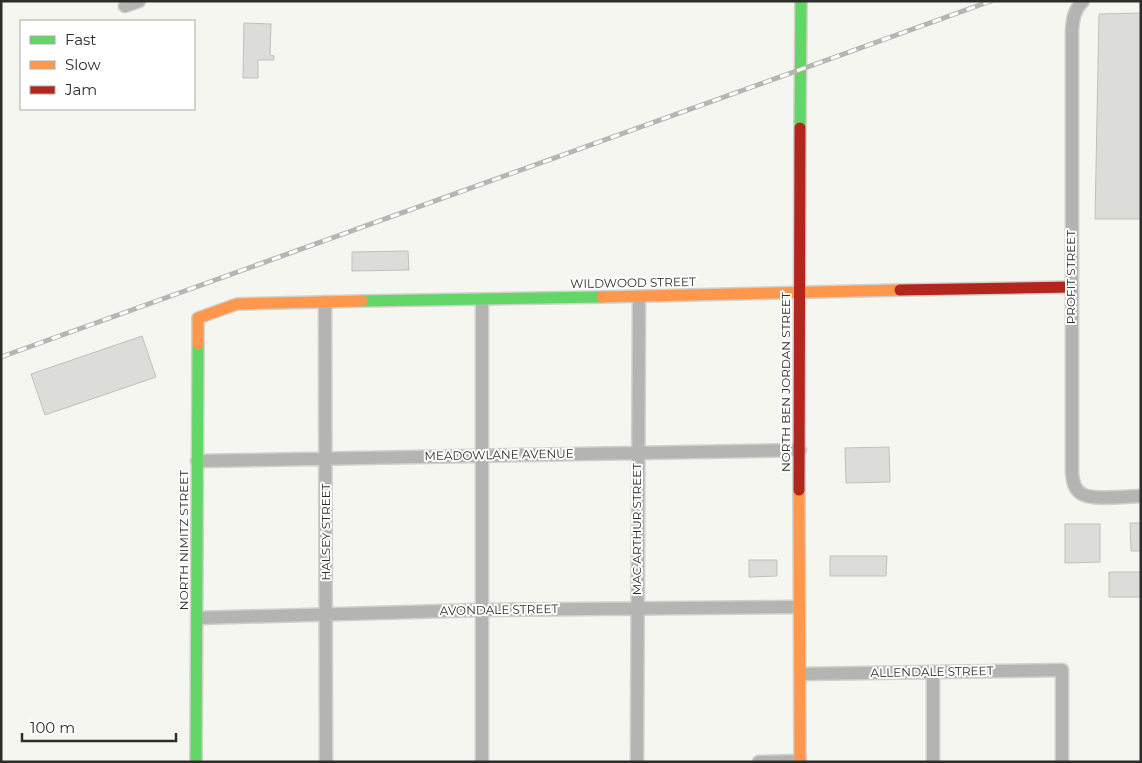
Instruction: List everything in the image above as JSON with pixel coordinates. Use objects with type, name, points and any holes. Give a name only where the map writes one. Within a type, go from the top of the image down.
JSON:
[{"type":"street","points":[[125,6],[139,1]]},
{"type":"street","name":"NORTH BEN JORDAN STREET","points":[[800,761],[799,293],[801,1]]},
{"type":"street","name":"PROFIT STREET","points":[[1083,1],[1073,15],[1072,30],[1071,451],[1074,484],[1081,494],[1094,497],[1141,496]]},
{"type":"street","name":"WILDWOOD STREET","points":[[198,318],[237,304],[1071,288]]},
{"type":"street","name":"MAC ARTHUR STREET","points":[[637,762],[639,297]]},
{"type":"street","points":[[482,300],[482,762]]},
{"type":"street","name":"HALSEY STREET","points":[[325,302],[326,762]]},
{"type":"street","name":"NORTH NIMITZ STREET","points":[[196,762],[198,318]]},
{"type":"street","name":"MEADOWLANE AVENUE","points":[[197,462],[800,450]]},
{"type":"street","name":"AVONDALE STREET","points":[[198,618],[481,610],[800,607]]},
{"type":"street","name":"ALLENDALE STREET","points":[[801,674],[1062,670],[1062,762]]},
{"type":"street","points":[[933,672],[933,762]]},
{"type":"street","points":[[759,762],[800,761]]},
{"type":"building","points":[[1141,13],[1141,219],[1095,219],[1099,14]]},
{"type":"building","points":[[244,23],[271,24],[270,55],[274,56],[274,60],[258,60],[258,78],[243,78]]},
{"type":"building","points":[[408,251],[409,270],[352,271],[352,252]]},
{"type":"building","points":[[142,336],[156,377],[45,415],[31,374]]},
{"type":"building","points":[[889,447],[890,482],[846,483],[845,448]]},
{"type":"building","points":[[1130,523],[1141,523],[1141,551],[1131,551]]},
{"type":"building","points":[[1065,524],[1100,524],[1100,562],[1065,563]]},
{"type":"building","points":[[830,556],[887,556],[886,576],[830,576]]},
{"type":"building","points":[[749,560],[777,560],[777,576],[749,577]]},
{"type":"building","points":[[1109,572],[1141,572],[1141,597],[1109,597]]},
{"type":"railway","points":[[1,357],[991,1]]},
{"type":"traffic: fast","points":[[800,128],[801,1]]},
{"type":"traffic: fast","points":[[362,301],[602,297]]},
{"type":"traffic: fast","points":[[196,762],[198,344]]},
{"type":"traffic: slow","points":[[602,297],[900,290]]},
{"type":"traffic: slow","points":[[198,344],[198,318],[237,304],[362,301]]},
{"type":"traffic: slow","points":[[799,490],[800,762]]},
{"type":"traffic: jam","points":[[799,490],[800,128]]},
{"type":"traffic: jam","points":[[900,290],[1071,287]]}]
